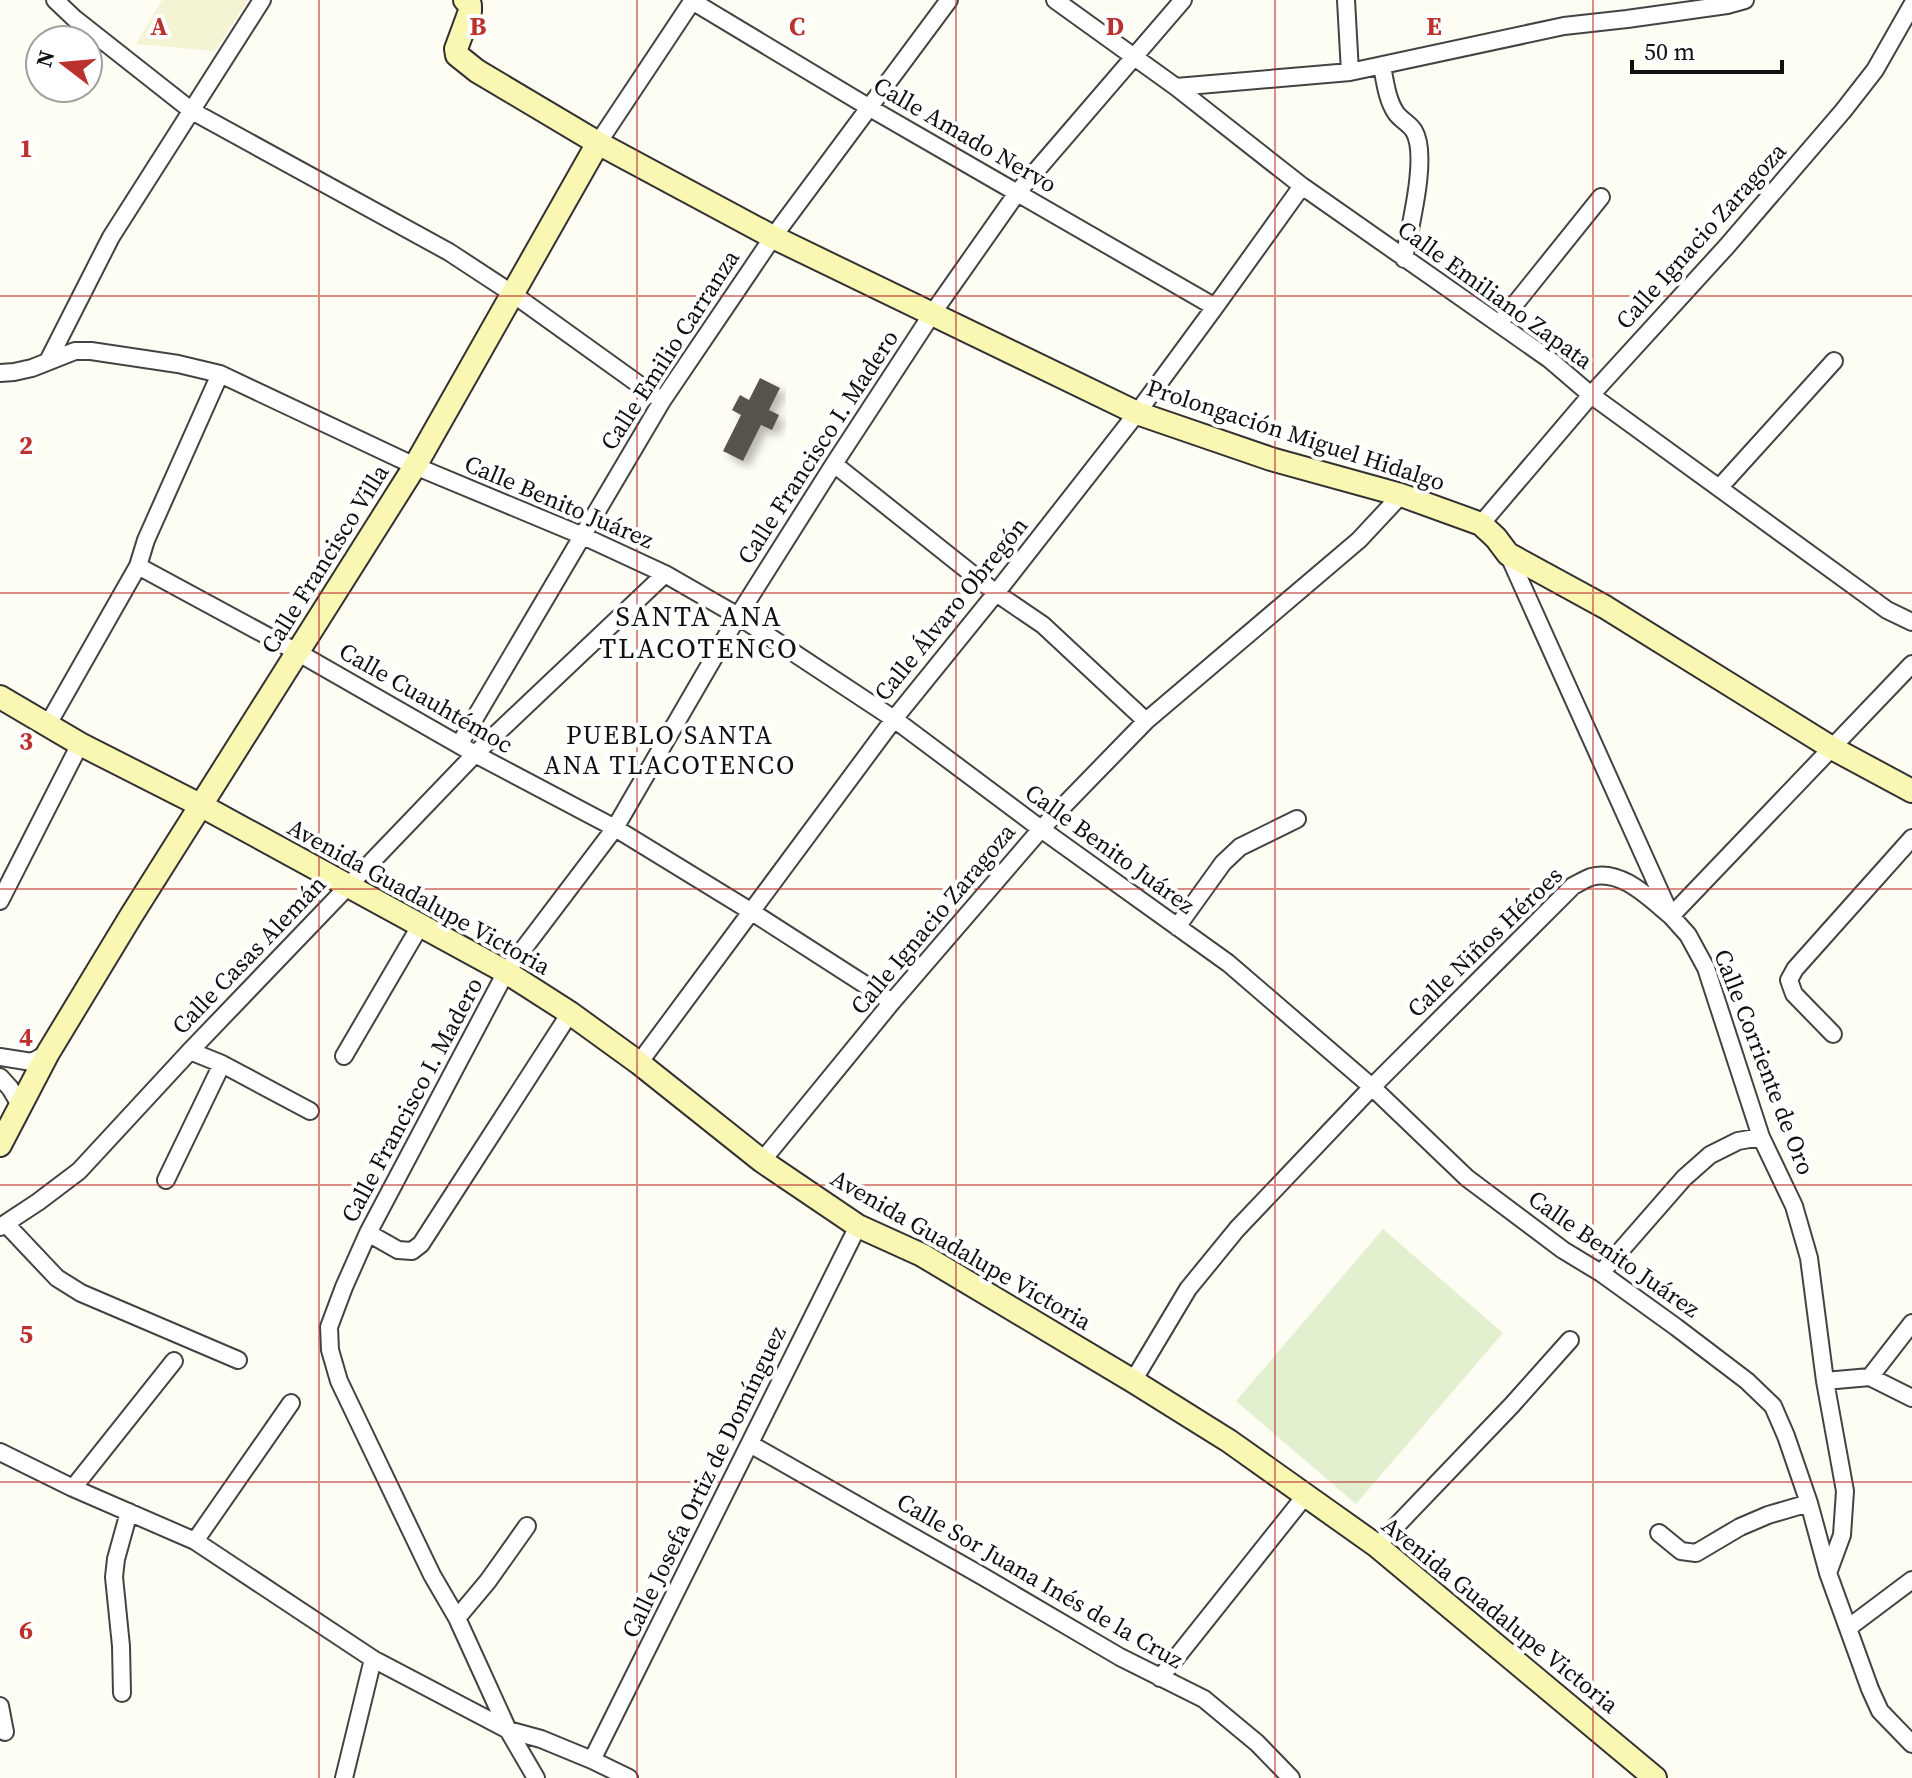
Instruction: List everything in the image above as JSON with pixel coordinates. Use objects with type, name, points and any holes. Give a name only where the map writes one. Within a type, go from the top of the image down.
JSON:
[{"type":"street","points":[[55,0],[192,111],[449,252],[662,401]]},
{"type":"street","points":[[49,359],[111,237],[262,0]]},
{"type":"street","name":"Prolongación Miguel Hidalgo","points":[[465,0],[470,5],[470,11],[456,49],[457,55],[477,71],[598,143],[773,237],[1137,413],[1210,440],[1401,495],[1481,524],[1508,554],[1605,607],[1832,748],[1912,791]]},
{"type":"street","name":"Calle Francisco Villa","points":[[0,1145],[48,1053],[131,916],[415,466],[598,143],[693,0]]},
{"type":"street","name":"Calle Amado Nervo","points":[[693,0],[870,108],[1215,307]]},
{"type":"street","name":"Calle Emilio Carranza","points":[[459,745],[662,401],[773,237],[949,0]]},
{"type":"street","name":"Calle Emiliano Zapata","points":[[1055,0],[1176,87],[1302,186],[1549,359],[1591,395],[1887,610],[1912,622]]},
{"type":"street","name":"Calle Francisco I. Madero","points":[[457,1618],[432,1575],[339,1381],[330,1350],[329,1327],[368,1233],[506,972],[615,828],[738,616],[932,314],[1017,193],[1183,0]]},
{"type":"street","points":[[1346,0],[1350,72]]},
{"type":"street","points":[[1176,87],[1350,72],[1564,26],[1745,0]]},
{"type":"street","name":"Calle Ignacio Zaragoza","points":[[1481,524],[1843,111],[1875,70],[1912,5]]},
{"type":"street","points":[[1382,66],[1388,96],[1396,113],[1414,131],[1419,150],[1419,174],[1404,259]]},
{"type":"street","name":"Calle Álvaro Obregón","points":[[639,1063],[894,719],[1137,413],[1302,186]]},
{"type":"street","points":[[1499,324],[1601,197]]},
{"type":"street","name":"Calle Benito Juárez","points":[[0,373],[32,368],[75,351],[91,351],[220,374],[415,466],[665,574],[738,616],[894,719],[1228,963],[1372,1087],[1467,1178],[1747,1381],[1773,1406],[1809,1503],[1828,1573],[1880,1711],[1912,1744]]},
{"type":"street","points":[[1719,488],[1834,361]]},
{"type":"street","points":[[47,726],[138,566],[146,540],[220,374]]},
{"type":"street","points":[[834,464],[996,593],[1043,625],[1146,721]]},
{"type":"street","name":"Calle Ignacio Zaragoza","points":[[762,1161],[892,1002],[1041,829],[1146,721],[1359,540],[1401,495]]},
{"type":"street","name":"Calle Corriente de Oro","points":[[1508,554],[1671,916],[1688,935],[1706,968],[1761,1137],[1794,1206],[1809,1258],[1825,1381],[1845,1491],[1842,1535],[1828,1573]]},
{"type":"street","name":"Calle Cuauhtémoc","points":[[138,566],[475,754],[615,828],[892,1002]]},
{"type":"street","name":"Calle Casas Alemán","points":[[3,1226],[79,1171],[475,754],[665,574]]},
{"type":"street","points":[[1671,916],[1912,664]]},
{"type":"street","name":"Avenida Guadalupe Victoria","points":[[0,697],[80,744],[202,806],[506,972],[570,1013],[639,1063],[762,1161],[858,1226],[922,1255],[1229,1441],[1377,1546],[1655,1778]]},
{"type":"street","points":[[0,901],[80,744]]},
{"type":"street","points":[[1177,927],[1223,863],[1240,847],[1297,819]]},
{"type":"street","points":[[1833,1034],[1794,994],[1789,980],[1795,969],[1912,838]]},
{"type":"street","name":"Calle Niños Héroes","points":[[1133,1381],[1188,1289],[1237,1229],[1372,1087],[1573,886],[1594,876],[1617,878],[1671,916]]},
{"type":"street","points":[[344,1056],[420,926]]},
{"type":"street","points":[[368,1233],[398,1250],[412,1251],[421,1244],[570,1013]]},
{"type":"street","points":[[190,1051],[222,1064],[310,1111]]},
{"type":"street","points":[[0,1057],[32,1062],[48,1053]]},
{"type":"street","points":[[166,1180],[222,1064]]},
{"type":"street","points":[[0,1077],[20,1105]]},
{"type":"street","points":[[1601,1273],[1684,1178],[1710,1155],[1738,1141],[1761,1137]]},
{"type":"street","points":[[3,1226],[57,1278],[81,1293],[238,1360]]},
{"type":"street","name":"Calle Josefa Ortiz de Domínguez","points":[[592,1760],[858,1226]]},
{"type":"street","points":[[1870,1377],[1912,1323]]},
{"type":"street","points":[[1377,1546],[1570,1340]]},
{"type":"street","points":[[73,1488],[174,1361]]},
{"type":"street","points":[[1825,1381],[1870,1377],[1912,1398]]},
{"type":"street","points":[[195,1541],[291,1403]]},
{"type":"street","name":"Calle Sor Juana Inés de la Cruz","points":[[750,1444],[1120,1657],[1204,1699],[1257,1743],[1291,1778]]},
{"type":"street","points":[[0,1452],[73,1488],[195,1541],[373,1659],[508,1730],[541,1739],[629,1778]]},
{"type":"street","points":[[1160,1678],[1305,1496]]},
{"type":"street","points":[[1659,1533],[1681,1551],[1696,1553],[1754,1521],[1809,1503]]},
{"type":"street","points":[[122,1693],[114,1577],[129,1512]]},
{"type":"street","points":[[527,1526],[457,1618],[508,1730],[536,1778]]},
{"type":"street","points":[[1848,1628],[1912,1580]]},
{"type":"street","points":[[344,1778],[373,1659]]},
{"type":"street","points":[[0,1706],[5,1732]]},
{"type":"green space","points":[[162,0],[248,0],[215,51],[136,44]]},
{"type":"green space","points":[[1383,1229],[1503,1333],[1356,1504],[1236,1401]]},
{"type":"building","points":[[760,378],[780,388],[769,410],[779,415],[772,430],[761,425],[743,461],[723,451],[741,415],[732,410],[740,395],[749,400]]},
{"type":"district","name":"SANTA ANA TLACOTENCO","points":[[699,632]]},
{"type":"district","name":"PUEBLO SANTA ANA TLACOTENCO","points":[[670,750]]}]
